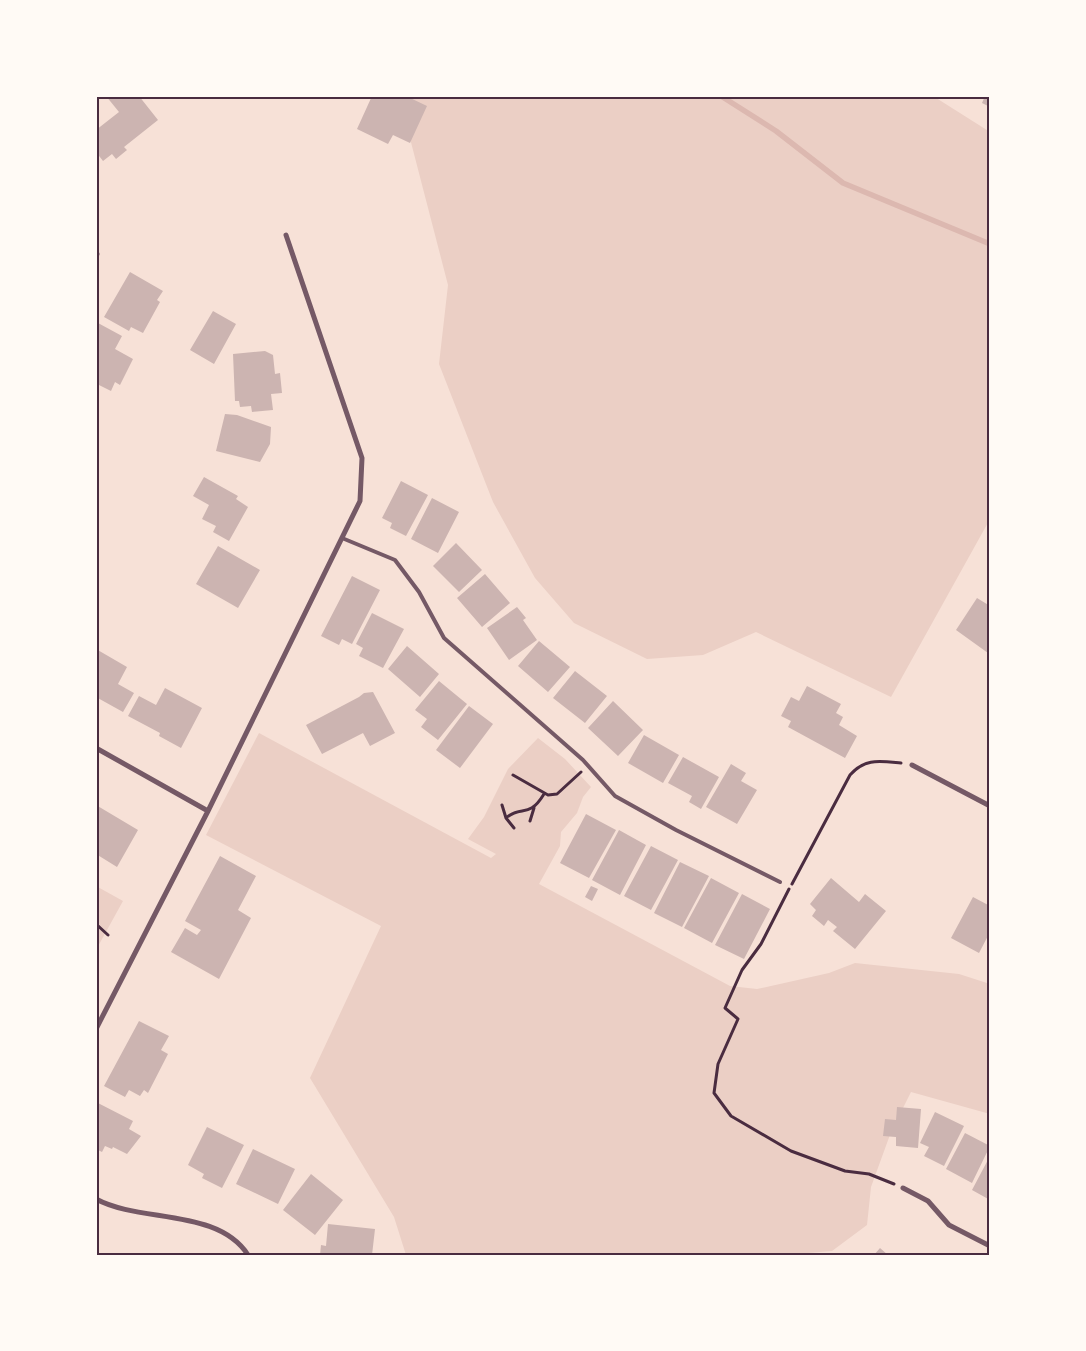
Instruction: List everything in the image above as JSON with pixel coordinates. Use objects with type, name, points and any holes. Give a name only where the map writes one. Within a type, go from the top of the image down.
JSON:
[{"type":"street","points":[[96,1029],[208,811],[360,501],[362,458],[286,235]]},
{"type":"street","points":[[96,748],[208,811]]},
{"type":"street","points":[[912,765],[990,806]]},
{"type":"street","points":[[903,1188],[928,1201],[949,1225],[990,1246]]},
{"type":"street","points":[[96,1199],[116,1208],[204,1225],[236,1242],[248,1255]]},
{"type":"lane","points":[[342,538],[395,560],[419,592],[444,638],[588,766],[615,796],[676,830],[780,882]]},
{"type":"path","points":[[903,1188],[869,1174],[845,1171],[791,1151],[731,1116],[714,1093],[718,1064],[738,1019],[724,1008],[742,970],[760,944],[850,775],[859,765],[870,762],[912,765]]},
{"type":"path","points":[[514,775],[544,794],[557,794],[588,766]]},
{"type":"path","points":[[530,821],[534,808],[544,794]]},
{"type":"path","points":[[502,805],[506,818],[514,828]]},
{"type":"path","points":[[506,818],[511,814],[534,808]]},
{"type":"path","points":[[96,924],[108,936]]},
{"type":"shaded area","points":[[399,96],[933,96],[990,132],[990,519],[891,697],[756,632],[703,655],[647,659],[574,623],[535,578],[493,502],[439,364],[448,285]]},
{"type":"shaded area","points":[[259,733],[491,858],[496,854],[468,839],[484,817],[508,769],[538,738],[565,759],[591,787],[583,797],[577,813],[561,832],[560,846],[539,884],[730,986],[757,989],[829,973],[855,963],[959,974],[990,984],[990,1114],[911,1092],[891,1132],[871,1187],[867,1225],[832,1251],[784,1255],[406,1255],[394,1217],[310,1078],[381,926],[206,835]]},
{"type":"shaded area","points":[[96,886],[123,901],[96,950]]},
{"type":"building","points":[[106,96],[139,96],[158,120],[124,147],[127,150],[116,159],[112,154],[103,161],[96,152],[96,130],[119,112]]},
{"type":"building","points":[[372,96],[406,96],[427,106],[410,143],[393,135],[388,144],[357,129]]},
{"type":"building","points":[[985,96],[990,96],[990,107],[982,103]]},
{"type":"building","points":[[130,272],[163,291],[157,300],[160,302],[143,333],[131,327],[129,331],[104,317]]},
{"type":"building","points":[[213,311],[236,324],[214,364],[190,350]]},
{"type":"building","points":[[98,323],[122,336],[115,349],[133,359],[120,385],[115,382],[111,391],[99,385],[96,391],[96,328]]},
{"type":"building","points":[[265,351],[273,355],[275,374],[280,373],[282,393],[271,394],[273,410],[252,412],[251,406],[240,407],[239,401],[235,401],[233,354]]},
{"type":"building","points":[[225,414],[237,415],[271,427],[270,444],[260,462],[216,451]]},
{"type":"building","points":[[204,477],[238,496],[236,499],[248,507],[229,541],[213,532],[216,526],[202,519],[209,505],[193,496]]},
{"type":"building","points":[[401,481],[428,495],[406,536],[390,528],[392,523],[382,518]]},
{"type":"building","points":[[432,498],[459,512],[438,553],[411,539]]},
{"type":"building","points":[[456,543],[482,570],[459,592],[433,566]]},
{"type":"building","points":[[218,546],[260,570],[238,608],[196,584]]},
{"type":"building","points":[[485,574],[510,603],[482,627],[457,598]]},
{"type":"building","points":[[352,576],[380,590],[352,644],[342,639],[339,645],[321,636]]},
{"type":"building","points":[[977,598],[990,606],[990,650],[988,653],[956,630]]},
{"type":"building","points":[[517,607],[526,618],[523,620],[537,640],[509,660],[487,628]]},
{"type":"building","points":[[372,613],[404,629],[383,668],[359,656],[363,648],[356,644]]},
{"type":"building","points":[[539,641],[570,667],[548,692],[518,666]]},
{"type":"building","points":[[407,646],[439,674],[420,697],[388,669]]},
{"type":"building","points":[[96,649],[127,667],[118,684],[134,693],[123,712],[96,697]]},
{"type":"building","points":[[575,671],[607,696],[585,723],[553,698]]},
{"type":"building","points":[[439,681],[467,704],[438,740],[421,727],[427,719],[415,710]]},
{"type":"building","points":[[807,686],[841,704],[836,713],[843,717],[839,725],[857,736],[845,758],[788,727],[791,721],[781,716],[791,697],[799,701]]},
{"type":"building","points":[[165,688],[202,708],[181,748],[159,736],[160,733],[128,716],[139,696],[156,705]]},
{"type":"building","points":[[373,692],[395,733],[370,746],[363,733],[322,754],[306,725],[364,693]]},
{"type":"building","points":[[613,701],[643,730],[618,756],[588,728]]},
{"type":"building","points":[[469,706],[493,724],[460,768],[436,750]]},
{"type":"building","points":[[644,735],[679,755],[663,783],[628,763]]},
{"type":"building","points":[[683,757],[719,777],[701,809],[689,802],[692,796],[668,783]]},
{"type":"building","points":[[731,764],[746,773],[741,781],[757,790],[737,824],[706,807]]},
{"type":"building","points":[[96,805],[138,830],[117,867],[96,854]]},
{"type":"building","points":[[586,814],[616,830],[589,878],[560,863]]},
{"type":"building","points":[[619,830],[646,845],[620,895],[592,880]]},
{"type":"building","points":[[651,846],[678,860],[651,910],[624,896]]},
{"type":"building","points":[[220,856],[256,876],[238,910],[251,918],[219,979],[171,952],[185,928],[197,935],[201,930],[185,921]]},
{"type":"building","points":[[680,862],[709,876],[682,927],[654,913]]},
{"type":"building","points":[[711,878],[739,893],[712,943],[684,928]]},
{"type":"building","points":[[831,878],[859,902],[865,894],[886,911],[855,949],[833,931],[837,927],[828,920],[824,926],[812,916],[816,910],[810,904]]},
{"type":"building","points":[[591,886],[598,889],[592,901],[585,897]]},
{"type":"building","points":[[742,894],[770,909],[744,959],[715,945]]},
{"type":"building","points":[[973,897],[990,906],[990,932],[979,953],[951,938]]},
{"type":"building","points":[[139,1021],[169,1036],[161,1050],[168,1054],[148,1093],[144,1090],[140,1096],[129,1090],[125,1097],[104,1086]]},
{"type":"building","points":[[96,1102],[133,1121],[129,1129],[141,1136],[127,1154],[113,1147],[112,1149],[105,1146],[102,1152],[96,1149]]},
{"type":"building","points":[[897,1107],[921,1109],[918,1148],[896,1146],[896,1137],[883,1136],[885,1119],[896,1120]]},
{"type":"building","points":[[935,1112],[964,1126],[944,1166],[924,1156],[929,1147],[920,1143]]},
{"type":"building","points":[[207,1127],[244,1145],[222,1188],[202,1178],[204,1174],[188,1165]]},
{"type":"building","points":[[965,1133],[990,1146],[972,1183],[946,1169]]},
{"type":"building","points":[[253,1149],[295,1169],[278,1204],[236,1184]]},
{"type":"building","points":[[990,1156],[990,1200],[972,1190]]},
{"type":"building","points":[[311,1174],[343,1200],[315,1235],[283,1210]]},
{"type":"building","points":[[328,1224],[375,1229],[372,1255],[320,1255],[321,1245],[326,1246]]},
{"type":"building","points":[[880,1248],[888,1255],[874,1255]]},
{"type":"waterway","points":[[721,96],[776,131],[843,183],[990,244]]}]
